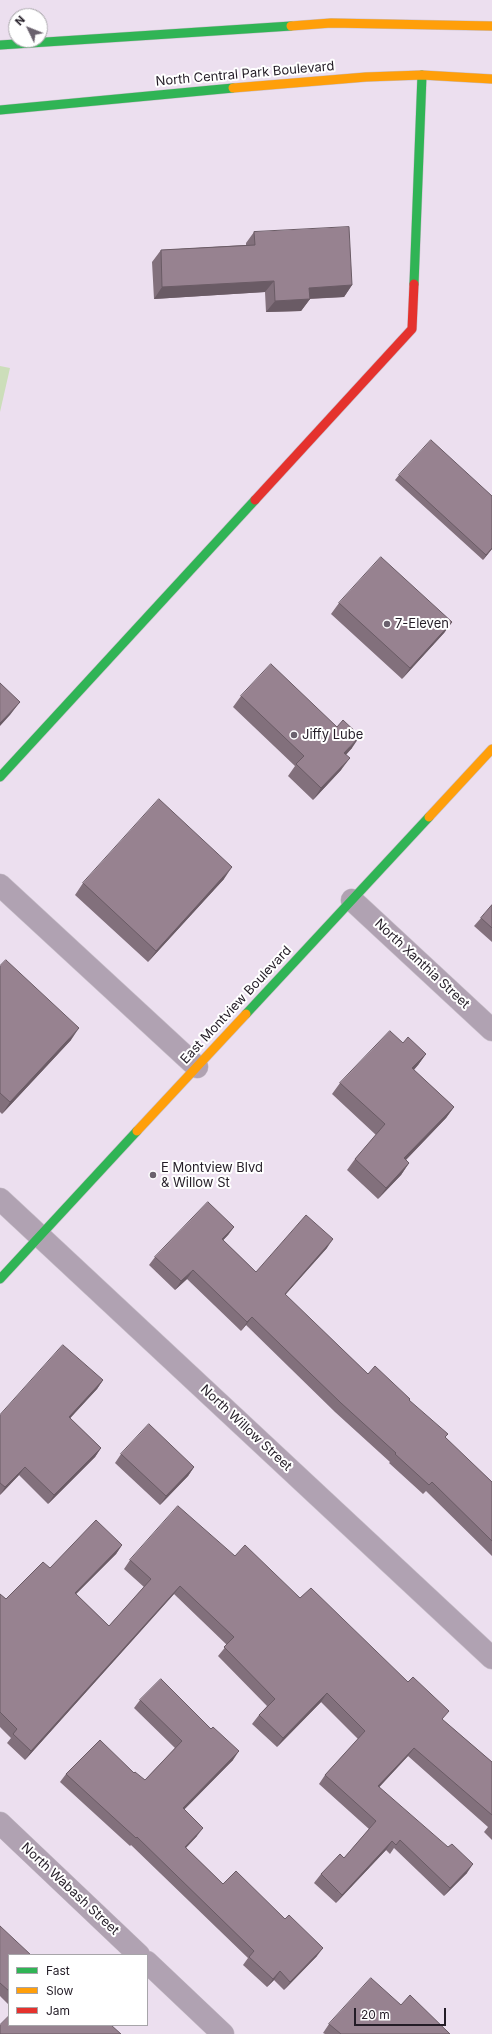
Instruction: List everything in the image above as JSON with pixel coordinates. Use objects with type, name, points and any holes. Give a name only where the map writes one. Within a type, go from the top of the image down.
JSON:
[{"type":"main road","points":[[0,45],[126,38],[331,23],[492,26]]},
{"type":"main road","points":[[0,777],[412,329],[422,75]]},
{"type":"main road","name":"North Central Park Boulevard","points":[[0,110],[274,84],[422,75],[492,79]]},
{"type":"main road","name":"East Montview Boulevard","points":[[0,1279],[492,749]]},
{"type":"street","points":[[0,885],[197,1067]]},
{"type":"street","name":"North Xanthia Street","points":[[352,900],[492,1030]]},
{"type":"street","name":"North Willow Street","points":[[0,1199],[492,1658]]},
{"type":"street","name":"North Wabash Street","points":[[0,1823],[139,1954]]},
{"type":"street","points":[[148,1963],[223,2034]]},
{"type":"green space","points":[[0,366],[10,368],[0,412]]},
{"type":"building","points":[[349,227],[352,285],[309,288],[310,299],[275,301],[274,281],[162,287],[161,250],[255,245],[254,232]]},
{"type":"building","points":[[431,440],[492,496],[492,548],[486,555],[399,475]]},
{"type":"building","name":"7-Eleven","points":[[381,557],[452,622],[410,668],[339,603]]},
{"type":"building","name":"Jiffy Lube","points":[[271,664],[337,727],[343,720],[360,736],[344,753],[350,758],[321,788],[296,764],[304,756],[241,696]]},
{"type":"building","points":[[0,683],[20,702],[0,723]]},
{"type":"building","points":[[159,799],[232,867],[156,951],[83,883]]},
{"type":"building","points":[[492,905],[492,928],[481,918]]},
{"type":"building","points":[[6,960],[79,1028],[10,1102],[0,1093],[0,966]]},
{"type":"building","points":[[390,1031],[403,1043],[408,1037],[426,1054],[412,1068],[454,1107],[404,1158],[409,1163],[386,1188],[355,1159],[385,1124],[340,1083]]},
{"type":"building","points":[[208,1202],[234,1227],[222,1239],[256,1272],[306,1215],[333,1239],[285,1294],[368,1374],[375,1366],[410,1399],[409,1400],[448,1434],[445,1437],[492,1482],[492,1541],[432,1482],[429,1485],[395,1454],[396,1453],[341,1403],[252,1317],[247,1322],[193,1270],[181,1281],[155,1257]]},
{"type":"building","points":[[63,1345],[103,1380],[69,1417],[101,1448],[54,1495],[25,1467],[5,1487],[0,1483],[0,1415]]},
{"type":"building","points":[[149,1424],[194,1467],[166,1496],[121,1454]]},
{"type":"building","points":[[178,1506],[235,1556],[245,1545],[300,1598],[311,1588],[408,1682],[413,1677],[449,1711],[442,1719],[492,1762],[492,1815],[414,1748],[378,1786],[448,1847],[452,1844],[473,1864],[450,1888],[400,1840],[396,1845],[392,1841],[342,1895],[321,1874],[340,1854],[344,1858],[376,1821],[325,1775],[365,1731],[327,1693],[283,1738],[259,1715],[275,1699],[224,1647],[234,1637],[180,1586],[31,1751],[13,1734],[17,1729],[0,1712],[0,1594],[6,1599],[43,1562],[50,1568],[96,1520],[122,1545],[75,1593],[109,1626],[151,1579],[130,1560]]},
{"type":"building","points":[[161,1679],[211,1729],[213,1727],[239,1751],[183,1808],[203,1828],[185,1847],[223,1884],[236,1871],[285,1919],[289,1915],[323,1948],[290,1982],[280,1971],[273,1979],[249,1957],[254,1951],[137,1837],[136,1838],[66,1774],[100,1740],[134,1773],[135,1772],[145,1780],[182,1741],[140,1700]]},
{"type":"building","points":[[0,1926],[30,1954],[8,1954],[8,1990],[0,1983]]},
{"type":"building","points":[[371,1978],[401,2005],[410,1995],[450,2034],[341,2034],[329,2024]]},
{"type":"building","points":[[8,2017],[8,2026],[112,2026],[121,2034],[0,2034],[0,2025]]},
{"type":"traffic: fast","points":[[0,45],[291,26]]},
{"type":"traffic: fast","points":[[414,284],[422,75]]},
{"type":"traffic: fast","points":[[0,110],[233,88]]},
{"type":"traffic: fast","points":[[0,777],[255,500]]},
{"type":"traffic: fast","points":[[246,1014],[429,817]]},
{"type":"traffic: fast","points":[[0,1279],[137,1131]]},
{"type":"traffic: slow","points":[[291,26],[331,23],[492,26]]},
{"type":"traffic: slow","points":[[233,88],[366,77],[422,75],[492,79]]},
{"type":"traffic: slow","points":[[429,817],[492,749]]},
{"type":"traffic: slow","points":[[137,1131],[246,1014]]},
{"type":"traffic: jam","points":[[255,500],[412,329],[414,284]]},
{"type":"place","name":"7-Eleven","points":[[387,624]]},
{"type":"place","name":"Jiffy Lube","points":[[294,735]]},
{"type":"place","name":"E Montview Blvd & Willow St","points":[[153,1175]]}]
